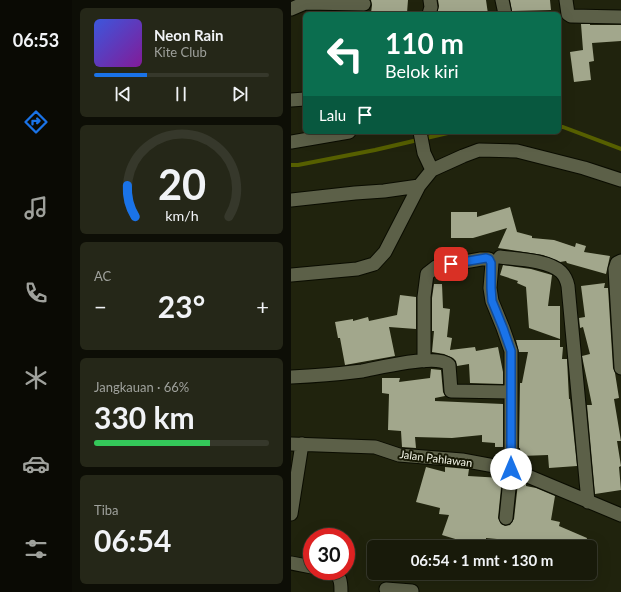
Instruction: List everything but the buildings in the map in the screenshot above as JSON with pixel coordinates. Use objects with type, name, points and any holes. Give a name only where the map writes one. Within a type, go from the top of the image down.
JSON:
[{"type":"street","points":[[430,0],[431,7],[430,12]]},
{"type":"street","points":[[502,0],[505,12]]},
{"type":"street","points":[[566,0],[568,14],[571,16],[621,17]]},
{"type":"street","points":[[293,5],[305,2],[366,6]]},
{"type":"street","points":[[291,100],[303,99]]},
{"type":"street","points":[[291,142],[335,134]]},
{"type":"street","points":[[420,134],[423,153],[432,170]]},
{"type":"street","points":[[291,275],[357,269],[374,264],[385,252],[419,186],[432,170],[479,150],[517,151],[584,168],[621,180]]},
{"type":"street","points":[[291,200],[419,186]]},
{"type":"street","points":[[500,257],[545,264],[561,272],[566,279],[568,286],[588,502]]},
{"type":"street","points":[[424,361],[424,297],[427,274],[436,266],[489,259],[491,263],[492,301],[511,351],[511,469],[506,518]]},
{"type":"street","points":[[621,261],[617,263],[615,269],[621,368]]},
{"type":"street","points":[[291,377],[361,371],[424,361],[445,362],[449,365],[451,391],[511,392]]},
{"type":"street","points":[[291,514],[296,444]]},
{"type":"street","name":"Jalan Pahlawan","points":[[296,444],[375,448],[399,455],[462,460],[511,469],[621,515]]},
{"type":"street","points":[[291,563],[303,565]]},
{"type":"street","points":[[339,580],[341,592]]},
{"type":"street","points":[[386,589],[415,592]]},
{"type":"waterway","points":[[561,127],[621,149]]},
{"type":"waterway","points":[[291,165],[298,165],[375,150],[443,134]]},
{"type":"route","points":[[451,264],[486,258],[489,259],[491,263],[493,306],[509,342],[511,351],[511,469]]}]
